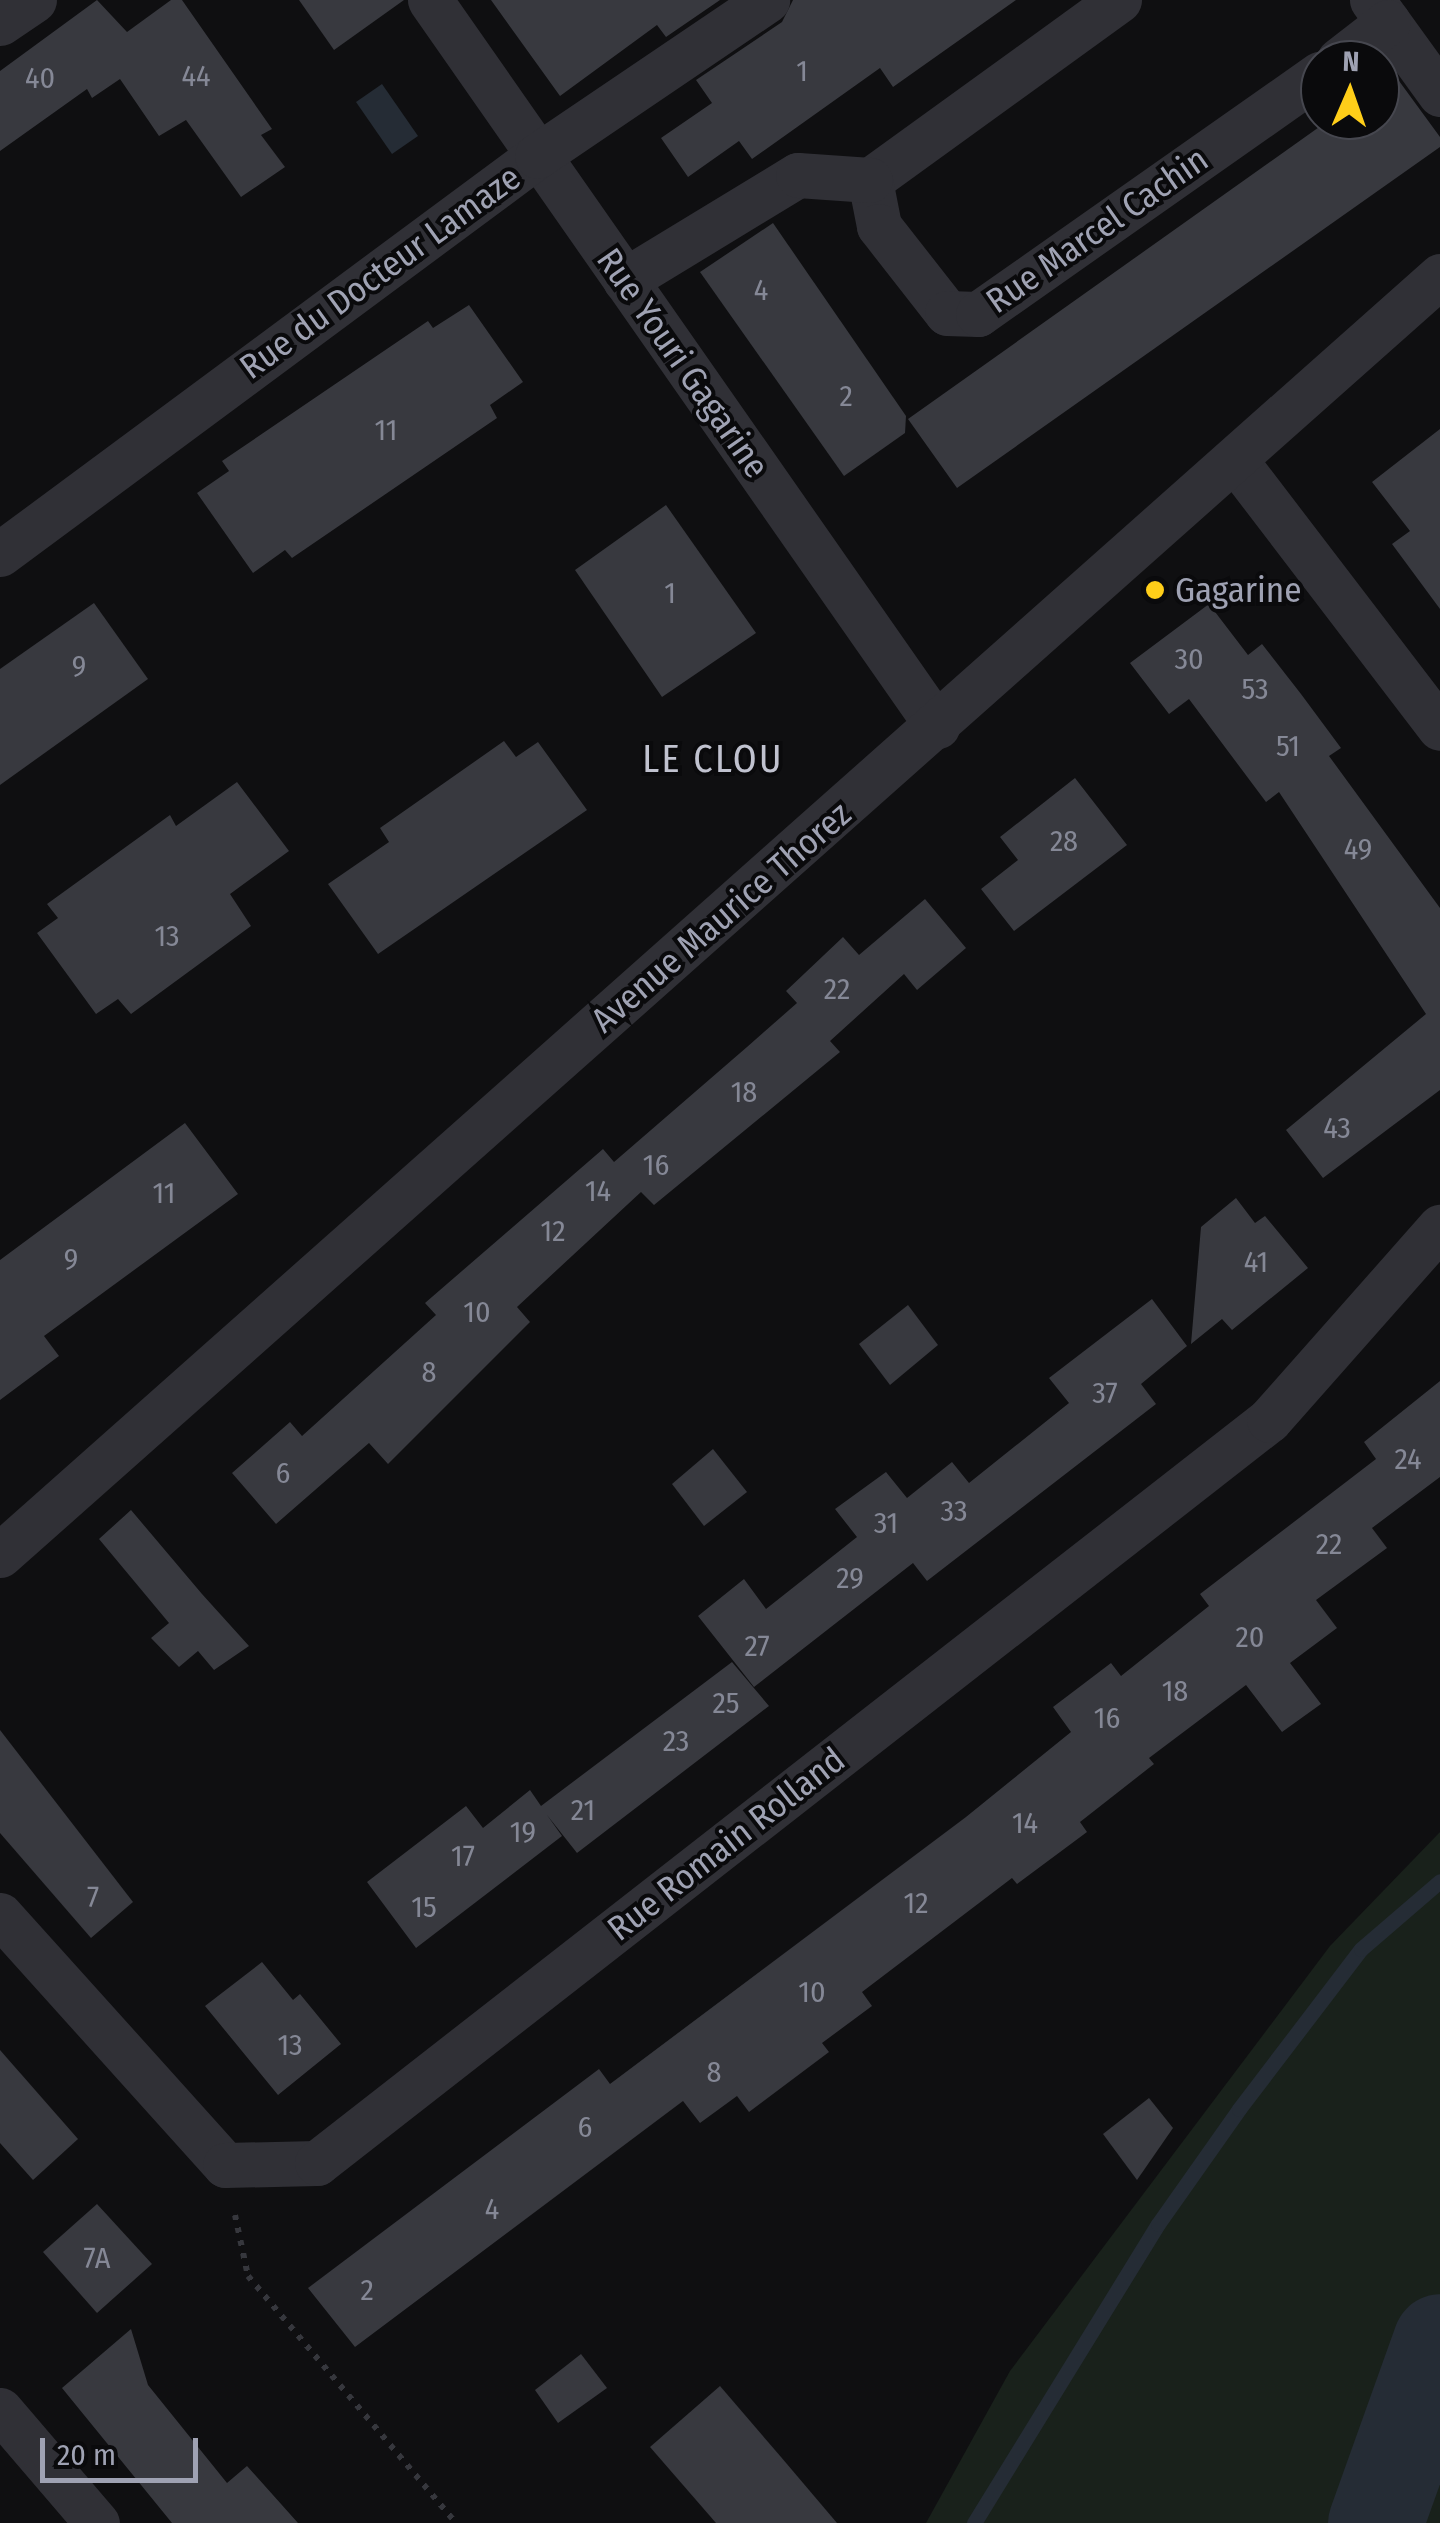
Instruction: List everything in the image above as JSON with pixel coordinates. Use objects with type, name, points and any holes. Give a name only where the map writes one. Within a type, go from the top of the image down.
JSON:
[{"type":"street","points":[[0,23],[34,0]]},
{"type":"street","name":"Rue Youri Gagarine","points":[[430,0],[937,726]]},
{"type":"street","name":"Rue du Docteur Lamaze","points":[[0,554],[537,156],[767,0]]},
{"type":"street","points":[[626,280],[798,175],[870,180],[1119,0]]},
{"type":"street","points":[[1356,40],[1380,11],[1440,94]]},
{"type":"street","name":"Rue Marcel Cachin","points":[[870,180],[879,226],[947,313],[978,314],[1300,88]]},
{"type":"street","name":"Avenue Maurice Thorez","points":[[0,1555],[1440,276]]},
{"type":"street","points":[[1235,460],[1440,728]]},
{"type":"street","name":"Rue Romain Rolland","points":[[225,2165],[317,2163],[1269,1420],[1440,1227]]},
{"type":"street","points":[[0,1914],[225,2165]]},
{"type":"street","points":[[0,2410],[98,2523]]},
{"type":"path","points":[[225,2165],[248,2276],[456,2523]]},
{"type":"shaded area","points":[[382,84],[418,136],[392,154],[356,102]]},
{"type":"shaded area","points":[[1440,1832],[1440,2523],[926,2523],[1010,2371],[1330,1946]]},
{"type":"building","points":[[97,0],[127,32],[171,0],[182,0],[272,129],[261,135],[285,167],[241,197],[186,120],[159,136],[120,79],[92,98],[87,89],[0,151],[0,71]]},
{"type":"building","points":[[299,0],[404,0],[334,50]]},
{"type":"building","points":[[491,0],[720,0],[666,37],[657,25],[560,96]]},
{"type":"building","points":[[793,0],[1016,0],[893,87],[880,68],[752,159],[739,141],[688,177],[661,138],[712,103],[696,80],[782,22]]},
{"type":"building","points":[[1400,82],[1440,137],[1440,147],[957,488],[908,419],[1301,140],[1400,140]]},
{"type":"building","points":[[773,223],[906,416],[905,433],[844,476],[700,272]]},
{"type":"building","points":[[469,305],[523,382],[490,405],[497,418],[292,558],[285,550],[253,573],[197,493],[229,471],[222,461],[428,321],[433,328]]},
{"type":"building","points":[[1440,429],[1440,609],[1392,544],[1410,531],[1372,482]]},
{"type":"building","points":[[666,505],[756,633],[662,697],[575,570]]},
{"type":"building","points":[[94,603],[148,679],[0,785],[0,669]]},
{"type":"building","points":[[1209,604],[1248,655],[1262,644],[1301,694],[1341,748],[1329,756],[1440,908],[1440,1090],[1323,1178],[1286,1130],[1426,1014],[1279,792],[1266,802],[1189,699],[1169,714],[1130,663]]},
{"type":"building","points":[[504,741],[516,757],[538,742],[587,810],[378,954],[328,884],[389,842],[380,828]]},
{"type":"building","points":[[1075,778],[1127,845],[1014,931],[981,889],[1018,860],[1000,837]]},
{"type":"building","points":[[237,782],[289,851],[230,894],[251,926],[131,1014],[118,999],[96,1014],[37,933],[58,918],[47,904],[170,815],[176,826]]},
{"type":"building","points":[[925,899],[966,948],[917,990],[904,974],[830,1041],[840,1052],[654,1205],[641,1192],[517,1307],[530,1322],[388,1464],[369,1443],[276,1524],[232,1473],[290,1422],[302,1436],[436,1315],[425,1303],[603,1149],[614,1162],[747,1047],[797,1003],[786,991],[843,937],[859,955]]},
{"type":"building","points":[[185,1123],[238,1194],[44,1336],[59,1356],[0,1400],[0,1260]]},
{"type":"building","points":[[1236,1198],[1255,1223],[1265,1216],[1308,1268],[1232,1330],[1222,1319],[1191,1344],[1201,1227]]},
{"type":"building","points":[[1152,1299],[1187,1346],[1141,1384],[1156,1404],[927,1581],[913,1563],[754,1687],[698,1616],[744,1579],[766,1609],[857,1537],[835,1509],[886,1472],[907,1498],[952,1462],[969,1483],[1069,1403],[1049,1378]]},
{"type":"building","points":[[908,1305],[938,1345],[890,1385],[859,1344]]},
{"type":"building","points":[[1440,1381],[1440,1477],[1372,1528],[1387,1548],[1316,1600],[1337,1628],[1290,1663],[1321,1704],[1282,1732],[1246,1685],[1149,1758],[1154,1764],[1080,1822],[1087,1832],[1017,1884],[1012,1878],[862,1992],[872,2006],[822,2043],[829,2052],[749,2112],[737,2096],[700,2123],[683,2101],[355,2347],[308,2288],[599,2069],[610,2084],[966,1817],[1071,1732],[1053,1707],[1111,1663],[1121,1676],[1209,1606],[1200,1594],[1376,1459],[1364,1442]]},
{"type":"building","points":[[713,1449],[747,1492],[704,1526],[672,1484]]},
{"type":"building","points":[[131,1510],[249,1646],[214,1670],[198,1651],[179,1667],[151,1638],[169,1623],[99,1539]]},
{"type":"building","points":[[732,1662],[769,1706],[577,1853],[547,1815],[562,1836],[416,1948],[367,1882],[466,1806],[483,1828],[530,1790],[541,1806]]},
{"type":"building","points":[[0,1730],[133,1902],[91,1938],[0,1833]]},
{"type":"building","points":[[262,1962],[293,2000],[300,1994],[341,2044],[278,2095],[205,2006]]},
{"type":"building","points":[[0,2050],[78,2139],[33,2180],[0,2143]]},
{"type":"building","points":[[1149,2098],[1173,2128],[1137,2180],[1103,2134]]},
{"type":"building","points":[[97,2204],[152,2264],[97,2313],[43,2252]]},
{"type":"building","points":[[131,2329],[148,2385],[227,2483],[247,2466],[298,2523],[172,2523],[62,2388]]},
{"type":"building","points":[[581,2354],[607,2388],[558,2423],[535,2390]]},
{"type":"building","points":[[720,2386],[837,2523],[716,2523],[650,2447]]},
{"type":"waterway","points":[[974,2523],[1158,2224],[1239,2109],[1361,1949],[1440,1881]]},
{"type":"waterway","points":[[1375,2523],[1440,2341]]},
{"type":"place","name":"Gagarine","points":[[1155,590]]},
{"type":"district","name":"LE CLOU","points":[[713,760]]}]
